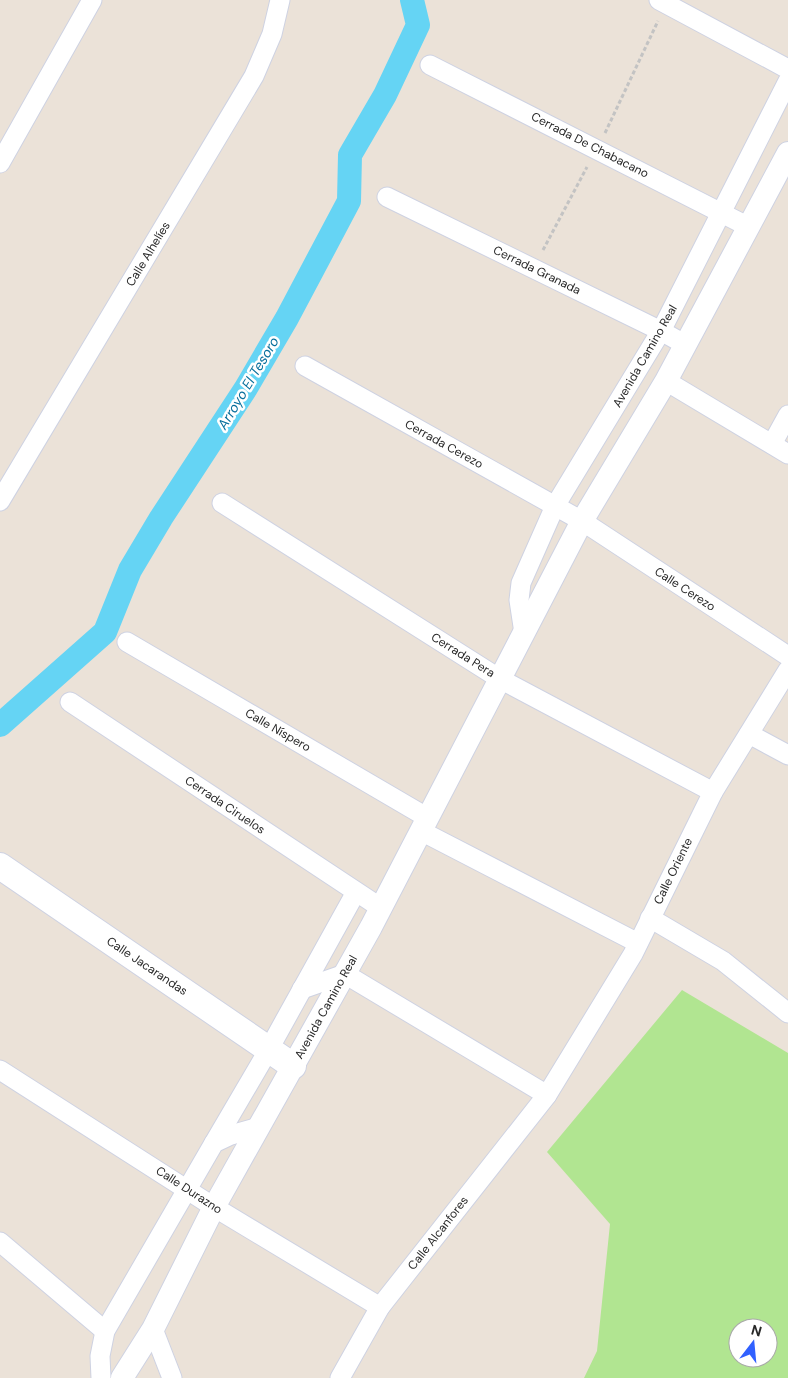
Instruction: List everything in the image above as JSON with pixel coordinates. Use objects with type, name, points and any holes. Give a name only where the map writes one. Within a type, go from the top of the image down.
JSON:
[{"type":"main road","name":"Calle Jacarandas","points":[[0,866],[293,1066]]},
{"type":"street","points":[[0,163],[92,0]]},
{"type":"street","name":"Calle Alhelíes","points":[[0,501],[254,76],[272,34],[280,0]]},
{"type":"street","points":[[664,1],[788,68]]},
{"type":"street","name":"Cerrada De Chabacano","points":[[430,65],[749,227]]},
{"type":"street","name":"Avenida Camino Real","points":[[524,633],[519,600],[521,584],[555,506],[661,331],[788,81]]},
{"type":"street","name":"Avenida Camino Real","points":[[122,1378],[153,1329],[214,1207],[381,908],[582,522],[666,381],[788,153]]},
{"type":"street","name":"Cerrada Granada","points":[[387,197],[686,345]]},
{"type":"street","name":"Cerrada Cerezo","points":[[305,366],[582,522]]},
{"type":"street","points":[[666,381],[788,454]]},
{"type":"street","points":[[772,444],[788,415]]},
{"type":"street","name":"Cerrada Pera","points":[[222,503],[500,679],[713,792]]},
{"type":"street","name":"Calle Cerezo","points":[[582,522],[788,656]]},
{"type":"street","name":"Calle Níspero","points":[[127,642],[425,824],[638,943]]},
{"type":"street","name":"Calle Oriente","points":[[560,1073],[638,943],[713,792],[788,670]]},
{"type":"street","name":"Cerrada Ciruelos","points":[[70,702],[381,908]]},
{"type":"street","points":[[749,734],[788,755]]},
{"type":"street","points":[[102,1378],[100,1356],[104,1331],[269,1049],[356,892]]},
{"type":"street","points":[[650,918],[723,962],[788,1013]]},
{"type":"street","points":[[302,989],[345,974],[547,1095]]},
{"type":"street","name":"Calle Durazno","points":[[0,1070],[214,1207],[380,1307]]},
{"type":"street","name":"Calle Alcanfores","points":[[340,1378],[380,1307],[547,1095],[560,1073]]},
{"type":"street","points":[[214,1143],[231,1135],[260,1127]]},
{"type":"street","points":[[0,1242],[104,1331]]},
{"type":"street","points":[[153,1329],[172,1378]]},
{"type":"green space","points":[[682,990],[788,1053],[788,1378],[584,1378],[597,1351],[610,1224],[547,1152]]},
{"type":"waterway","name":"Arroyo El Tesoro","points":[[0,725],[105,632],[130,570],[161,518],[246,388],[287,318],[349,201],[350,155],[385,95],[418,25],[412,0]]}]
